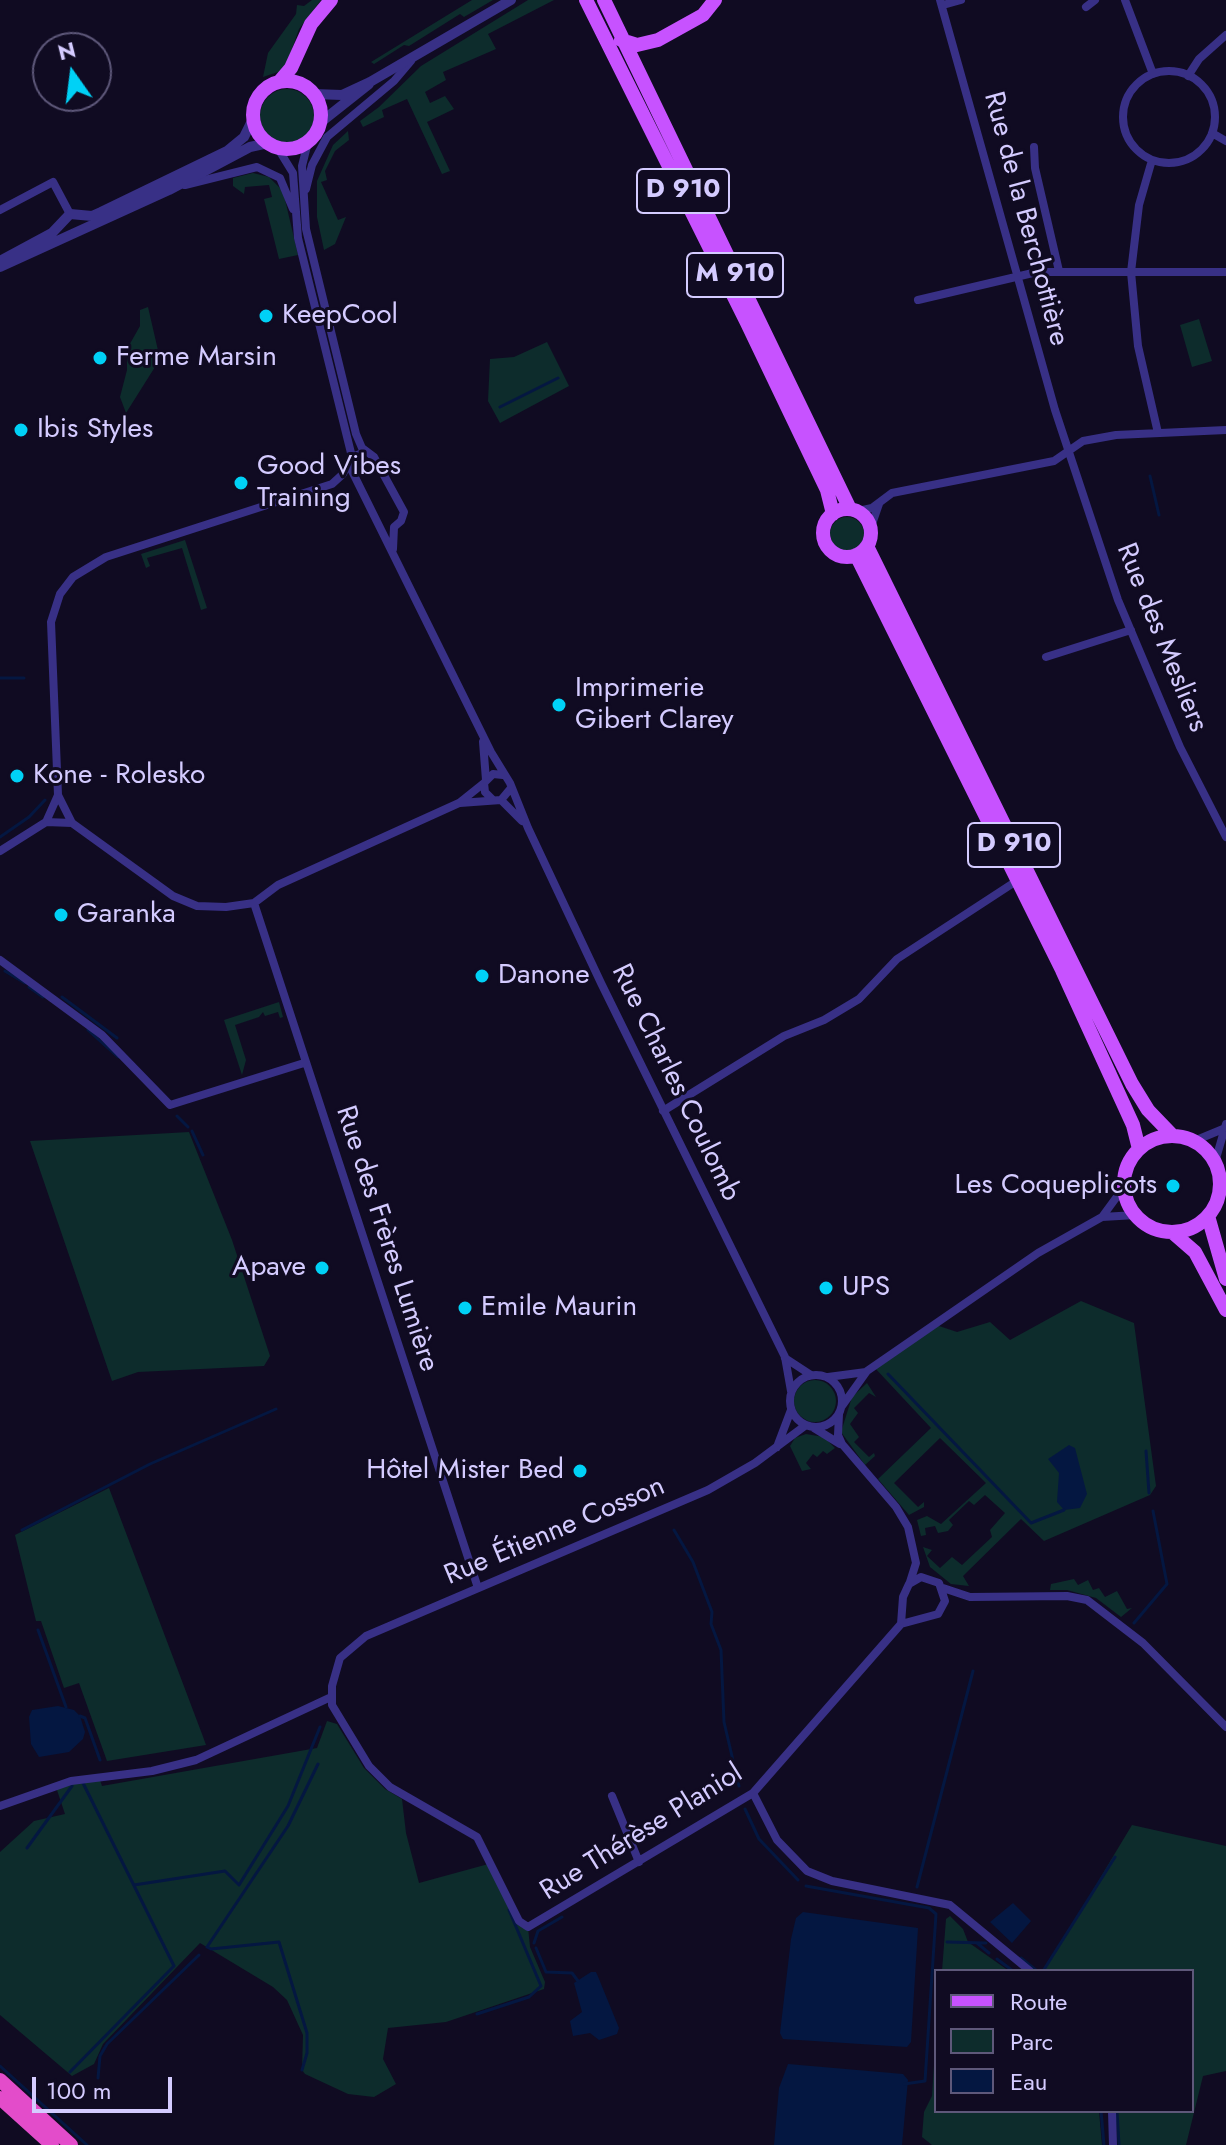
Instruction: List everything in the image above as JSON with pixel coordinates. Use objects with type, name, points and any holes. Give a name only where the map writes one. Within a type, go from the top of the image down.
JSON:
[{"type":"highway","points":[[0,2080],[71,2145]]},
{"type":"highway","points":[[0,2098],[52,2145]]},
{"type":"main road","points":[[298,54],[321,122],[308,142],[288,149],[273,145],[253,119],[259,95],[279,82],[298,54],[311,24],[331,0]]},
{"type":"main road","name":"D 910","points":[[586,0],[765,359],[827,490],[833,514]]},
{"type":"main road","points":[[604,0],[621,40],[637,45],[658,40],[703,15],[715,0]]},
{"type":"main road","name":"M 910","points":[[621,40],[854,510]]},
{"type":"main road","points":[[279,82],[299,83],[311,90]]},
{"type":"main road","points":[[854,510],[871,527],[862,551],[837,554],[827,545],[825,526],[833,514],[854,510]]},
{"type":"main road","name":"D 910","points":[[862,551],[1120,1096],[1136,1132],[1139,1149]]},
{"type":"main road","name":"D 910","points":[[862,551],[1127,1074],[1148,1110],[1173,1136]]},
{"type":"main road","points":[[1173,1136],[1194,1141],[1215,1162],[1220,1190],[1208,1216],[1192,1228],[1172,1232],[1152,1228],[1136,1215],[1124,1187],[1127,1167],[1139,1149],[1155,1139],[1173,1136]]},
{"type":"main road","points":[[1208,1216],[1226,1279]]},
{"type":"main road","points":[[1172,1232],[1195,1252],[1226,1310]]},
{"type":"street","points":[[311,90],[342,95],[511,0]]},
{"type":"street","points":[[941,3],[961,0]]},
{"type":"street","points":[[1086,7],[1095,0]]},
{"type":"street","points":[[1125,0],[1153,74]]},
{"type":"street","name":"Rue de la Berchottière","points":[[941,3],[1055,410],[1070,449]]},
{"type":"street","points":[[1188,76],[1199,59],[1226,35]]},
{"type":"street","points":[[303,198],[312,165],[327,137],[394,81],[417,53]]},
{"type":"street","points":[[1175,72],[1188,76],[1207,91],[1213,103],[1212,133],[1199,153],[1188,160],[1175,163],[1152,160],[1137,151],[1129,141],[1123,115],[1132,90],[1153,74],[1175,72]]},
{"type":"street","points":[[321,122],[363,92],[370,82]]},
{"type":"street","points":[[0,261],[52,233],[71,216],[92,216],[227,151],[244,137],[253,119]]},
{"type":"street","points":[[1212,133],[1226,141]]},
{"type":"street","name":"Rue Charles Coulomb","points":[[308,142],[302,166],[306,229],[356,434],[365,452],[374,457],[402,508],[404,517],[394,527],[393,550]]},
{"type":"street","points":[[0,267],[169,190],[250,147],[273,145]]},
{"type":"street","name":"Rue Charles Coulomb","points":[[273,145],[293,173],[293,211],[351,461],[511,788],[663,1111],[785,1357],[791,1391]]},
{"type":"street","points":[[1034,147],[1035,168],[1059,271]]},
{"type":"street","points":[[1152,160],[1139,205],[1131,272],[1138,346],[1158,433]]},
{"type":"street","points":[[169,190],[257,167],[280,178],[293,211]]},
{"type":"street","points":[[0,210],[53,182],[71,216],[86,220],[78,232]]},
{"type":"street","points":[[71,216],[65,228],[78,232]]},
{"type":"street","points":[[918,300],[1059,271],[1226,272]]},
{"type":"street","points":[[854,510],[879,503],[892,493],[1054,461],[1083,441],[1116,435],[1226,430]]},
{"type":"street","name":"Rue des Mesliers","points":[[1070,449],[1118,600],[1180,747],[1226,837]]},
{"type":"street","points":[[365,452],[351,461],[332,484],[100,559],[69,581],[57,602],[51,622],[58,795],[72,823],[183,901],[211,908],[254,903],[278,885],[459,803],[493,774],[503,775]]},
{"type":"street","points":[[871,527],[879,503]]},
{"type":"street","points":[[378,521],[394,527]]},
{"type":"street","points":[[1046,657],[1131,630]]},
{"type":"street","name":"Rue Charles Coulomb","points":[[482,734],[485,792],[499,800],[528,828]]},
{"type":"street","points":[[459,803],[499,800],[511,788]]},
{"type":"street","points":[[0,851],[46,822],[58,795]]},
{"type":"street","points":[[46,822],[72,823]]},
{"type":"street","points":[[663,1111],[784,1036],[824,1020],[859,999],[897,959],[1018,880]]},
{"type":"street","name":"Rue des Frères Lumière","points":[[254,903],[478,1588]]},
{"type":"street","points":[[0,960],[102,1035],[170,1105],[304,1063]]},
{"type":"street","points":[[1194,1141],[1224,1127]]},
{"type":"street","points":[[1215,1162],[1224,1127]]},
{"type":"street","points":[[809,1426],[827,1425],[867,1371],[1038,1253],[1102,1217],[1124,1187]]},
{"type":"street","points":[[1102,1217],[1136,1215]]},
{"type":"street","name":"Rue Charles Coulomb","points":[[785,1357],[811,1375]]},
{"type":"street","points":[[777,1447],[791,1410],[791,1391],[796,1383],[811,1375],[828,1377],[867,1371]]},
{"type":"street","points":[[828,1377],[840,1389],[838,1435],[846,1450]]},
{"type":"street","points":[[791,1410],[809,1426],[831,1435],[904,1516],[915,1553],[943,1588],[970,1597],[1067,1596],[1087,1600],[1143,1643],[1226,1727]]},
{"type":"street","name":"Rue Étienne Cosson","points":[[331,1697],[340,1658],[382,1627],[679,1504],[731,1478],[809,1426]]},
{"type":"street","points":[[915,1553],[910,1582],[905,1590],[901,1624],[918,1618],[932,1618],[942,1608],[970,1597]]},
{"type":"street","points":[[910,1582],[921,1577],[933,1579]]},
{"type":"street","points":[[942,1608],[943,1588]]},
{"type":"street","points":[[904,1604],[918,1618]]},
{"type":"street","name":"Rue Thérèse Planiol","points":[[331,1697],[332,1705],[369,1766],[390,1787],[477,1837],[519,1921],[528,1927],[753,1793],[901,1624]]},
{"type":"street","points":[[0,1806],[71,1781],[152,1771],[196,1760],[331,1697]]},
{"type":"street","points":[[753,1793],[777,1840],[807,1871],[832,1881],[950,1905],[1028,1969]]},
{"type":"street","points":[[612,1796],[639,1862]]},
{"type":"street","points":[[1112,2113],[1113,2145]]},
{"type":"green space","points":[[312,0],[321,0],[299,29],[287,63],[281,71],[263,77],[268,53],[296,14],[297,5],[304,6]]},
{"type":"green space","points":[[472,0],[493,0],[464,17],[460,14],[374,64],[371,62]]},
{"type":"green space","points":[[528,0],[554,0],[488,34],[496,49],[443,72],[446,80],[425,92],[430,103],[445,96],[454,109],[427,122],[450,171],[442,174],[407,99],[382,110],[384,117],[363,127],[360,121],[421,66]]},
{"type":"green space","points":[[287,89],[306,97],[314,116],[306,135],[287,143],[268,135],[260,116],[268,97]]},
{"type":"green space","points":[[348,131],[349,140],[335,151],[325,171],[327,180],[321,182],[338,220],[346,217],[335,244],[324,250],[317,217],[317,181],[333,145]]},
{"type":"green space","points":[[253,173],[269,177],[283,191],[298,255],[279,259],[264,199],[272,197],[269,185],[245,187],[244,194],[233,186],[233,178]]},
{"type":"green space","points":[[148,307],[160,359],[126,413],[120,397],[127,370],[127,349],[140,326],[140,310]]},
{"type":"green space","points":[[1199,319],[1212,361],[1192,367],[1180,325]]},
{"type":"green space","points":[[547,342],[569,386],[500,423],[488,401],[490,359],[514,357]]},
{"type":"green space","points":[[847,517],[859,522],[864,534],[859,546],[847,551],[835,546],[830,534],[835,522]]},
{"type":"green space","points":[[185,540],[207,608],[201,610],[182,548],[147,558],[150,566],[146,568],[141,554]]},
{"type":"green space","points":[[279,1002],[283,1017],[280,1018],[278,1012],[265,1016],[263,1012],[259,1017],[235,1025],[246,1060],[242,1075],[224,1020]]},
{"type":"green space","points":[[189,1132],[232,1240],[270,1356],[264,1366],[138,1372],[112,1381],[30,1141]]},
{"type":"green space","points":[[1081,1301],[1134,1323],[1156,1486],[1150,1495],[1044,1541],[1021,1519],[963,1576],[969,1586],[951,1584],[930,1567],[923,1547],[932,1550],[927,1556],[940,1568],[952,1557],[962,1565],[992,1537],[990,1530],[1005,1513],[985,1495],[974,1505],[969,1501],[949,1520],[953,1525],[948,1531],[938,1533],[935,1526],[925,1528],[926,1535],[921,1536],[917,1520],[927,1516],[941,1524],[986,1483],[940,1438],[894,1483],[918,1507],[924,1502],[924,1507],[909,1515],[878,1479],[931,1428],[874,1367],[933,1324],[957,1332],[990,1322],[1010,1340]]},
{"type":"green space","points":[[815,1380],[830,1386],[836,1401],[830,1416],[815,1422],[800,1416],[794,1401],[800,1386]]},
{"type":"green space","points":[[867,1383],[876,1397],[869,1393],[854,1408],[858,1413],[850,1424],[859,1437],[854,1442],[869,1457],[874,1453],[875,1456],[865,1465],[841,1432],[852,1397]]},
{"type":"green space","points":[[806,1434],[824,1437],[835,1448],[827,1454],[823,1451],[817,1457],[813,1454],[806,1463],[811,1469],[802,1471],[790,1446],[795,1438]]},
{"type":"green space","points":[[109,1488],[206,1745],[107,1761],[79,1683],[64,1688],[41,1621],[36,1621],[15,1535]]},
{"type":"green space","points":[[1074,1579],[1078,1585],[1088,1580],[1093,1590],[1099,1588],[1105,1597],[1117,1591],[1127,1609],[1132,1608],[1121,1617],[1096,1598],[1067,1590],[1050,1590],[1051,1584]]},
{"type":"green space","points":[[327,1721],[337,1724],[364,1768],[385,1789],[402,1799],[406,1833],[419,1883],[492,1863],[519,1921],[528,1927],[530,1947],[545,1982],[544,1989],[446,2022],[388,2028],[383,2059],[396,2084],[374,2097],[348,2094],[305,2074],[302,2070],[303,2035],[287,2000],[273,1987],[200,1943],[103,2044],[94,2064],[72,2076],[0,2015],[0,1852],[34,1821],[65,1814],[55,1784],[99,1777],[102,1786],[317,1748]]},
{"type":"green space","points":[[1132,1825],[1226,1846],[1226,2071],[1203,2076],[1194,2113],[1194,1969],[1045,1969]]},
{"type":"green space","points":[[950,1916],[963,1929],[968,1942],[1006,1969],[942,1969],[946,1919]]},
{"type":"green space","points":[[934,2064],[934,2113],[1099,2113],[1102,2145],[932,2145],[922,2137],[924,2112],[932,2096]]},
{"type":"green space","points":[[1117,2113],[1194,2113],[1186,2145],[1118,2145]]},
{"type":"water","points":[[1069,1445],[1075,1448],[1087,1494],[1080,1508],[1064,1510],[1057,1502],[1059,1473],[1048,1459]]},
{"type":"water","points":[[58,1706],[74,1710],[80,1716],[85,1732],[83,1739],[69,1752],[39,1757],[31,1744],[29,1717],[32,1710]]},
{"type":"water","points":[[1013,1903],[1031,1921],[1012,1943],[990,1922]]},
{"type":"water","points":[[803,1912],[918,1928],[911,2042],[907,2047],[783,2039],[780,2033],[791,1939],[796,1918]]},
{"type":"water","points":[[596,1972],[619,2028],[617,2034],[599,2040],[590,2033],[573,2036],[570,2021],[582,2012],[574,1983]]},
{"type":"water","points":[[788,2064],[903,2074],[908,2080],[902,2145],[774,2145],[779,2088]]},
{"type":"waterway","points":[[500,407],[558,378]]},
{"type":"waterway","points":[[1150,476],[1159,515]]},
{"type":"waterway","points":[[0,678],[24,678]]},
{"type":"waterway","points":[[0,837],[29,817],[45,800]]},
{"type":"waterway","points":[[5,971],[25,983]]},
{"type":"waterway","points":[[29,987],[43,997]]},
{"type":"waterway","points":[[62,997],[117,1038]]},
{"type":"waterway","points":[[88,1030],[118,1057]]},
{"type":"waterway","points":[[177,1116],[188,1127]]},
{"type":"waterway","points":[[192,1131],[203,1155]]},
{"type":"waterway","points":[[888,1374],[1031,1523],[1064,1510]]},
{"type":"waterway","points":[[22,1530],[150,1464],[276,1409]]},
{"type":"waterway","points":[[1146,1451],[1149,1493]]},
{"type":"waterway","points":[[1134,1623],[1167,1584],[1153,1511]]},
{"type":"waterway","points":[[674,1530],[693,1562],[712,1612],[711,1624],[721,1650],[724,1722],[739,1786]]},
{"type":"waterway","points":[[38,1630],[66,1707]]},
{"type":"waterway","points":[[917,1887],[973,1671]]},
{"type":"waterway","points":[[80,1716],[85,1718],[100,1760]]},
{"type":"waterway","points":[[134,1885],[225,1871],[239,1885],[288,1806],[320,1727]]},
{"type":"waterway","points":[[302,2070],[307,2053],[307,2033],[279,1942],[207,1947],[288,1826],[318,1764]]},
{"type":"waterway","points":[[70,2072],[174,1966],[83,1783]]},
{"type":"waterway","points":[[27,1848],[72,1786]]},
{"type":"waterway","points":[[745,1809],[759,1839],[798,1880]]},
{"type":"waterway","points":[[1044,1969],[1115,1857]]},
{"type":"waterway","points":[[806,1886],[929,1908],[936,1914],[925,2081],[904,2084]]},
{"type":"waterway","points":[[477,2014],[529,1997],[541,1986],[509,1910]]},
{"type":"waterway","points":[[534,1943],[538,1931],[562,1917]]},
{"type":"waterway","points":[[947,1942],[986,1943]]},
{"type":"waterway","points":[[977,1943],[989,1953]]},
{"type":"waterway","points":[[536,1948],[546,1972],[572,1973],[578,1981]]},
{"type":"waterway","points":[[98,2078],[100,2056],[107,2044],[199,1955]]},
{"type":"waterway","points":[[1021,1958],[1035,1969]]},
{"type":"waterway","points":[[997,1959],[1010,1969]]},
{"type":"waterway","points":[[0,2066],[87,2145]]},
{"type":"waterway","points":[[1101,2113],[1104,2145]]},
{"type":"waterway","points":[[1117,2113],[1119,2145]]},
{"type":"place","name":"KeepCool","points":[[266,316]]},
{"type":"place","name":"Ferme Marsin","points":[[100,358]]},
{"type":"place","name":"Ibis Styles","points":[[21,430]]},
{"type":"place","name":"Good Vibes Training","points":[[241,483]]},
{"type":"place","name":"Imprimerie Gibert Clarey","points":[[559,705]]},
{"type":"place","name":"Kone - Rolesko","points":[[17,776]]},
{"type":"place","name":"Garanka","points":[[61,915]]},
{"type":"place","name":"Danone","points":[[482,976]]},
{"type":"place","name":"Les Coqueplicots","points":[[1173,1186]]},
{"type":"place","name":"Apave","points":[[322,1268]]},
{"type":"place","name":"UPS","points":[[826,1288]]},
{"type":"place","name":"Emile Maurin","points":[[465,1308]]},
{"type":"place","name":"Hôtel Mister Bed","points":[[580,1471]]}]
